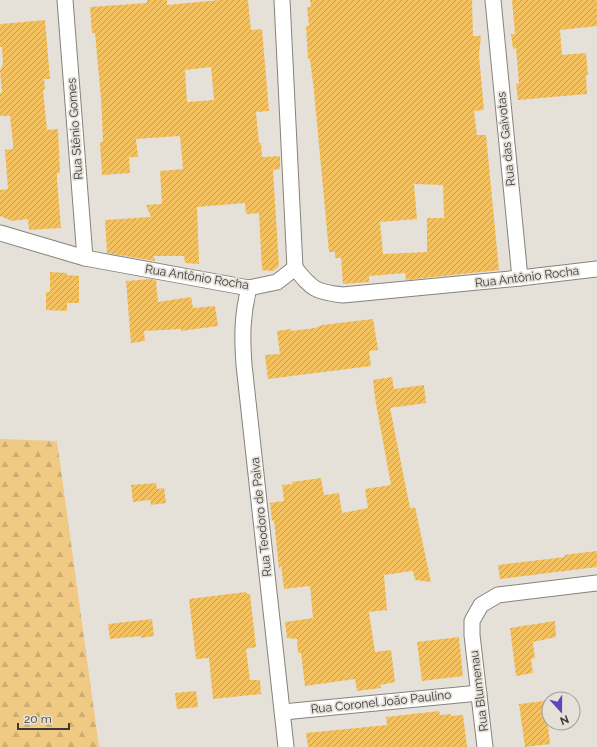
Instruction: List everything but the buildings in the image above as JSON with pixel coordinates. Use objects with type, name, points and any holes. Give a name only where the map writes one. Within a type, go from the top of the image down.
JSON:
[{"type":"street","name":"Rua Stênio Gomes","points":[[65,0],[85,258]]},
{"type":"street","points":[[282,0],[295,268]]},
{"type":"street","name":"Rua das Gaivotas","points":[[493,0],[520,278]]},
{"type":"street","name":"Rua Antônio Rocha","points":[[0,233],[85,258],[249,288],[277,282],[295,268],[307,283],[316,290],[343,295],[597,269]]},
{"type":"street","name":"Rua Teodoro de Paiva","points":[[249,288],[244,307],[242,333],[244,365],[286,747]]},
{"type":"street","name":"Rua Blumenau","points":[[485,747],[472,635],[472,621],[481,605],[498,595],[597,583]]},
{"type":"street","name":"Rua Coronel João Paulino","points":[[283,712],[479,693]]},
{"type":"green space","points":[[0,439],[57,441],[99,747],[0,747]]}]
